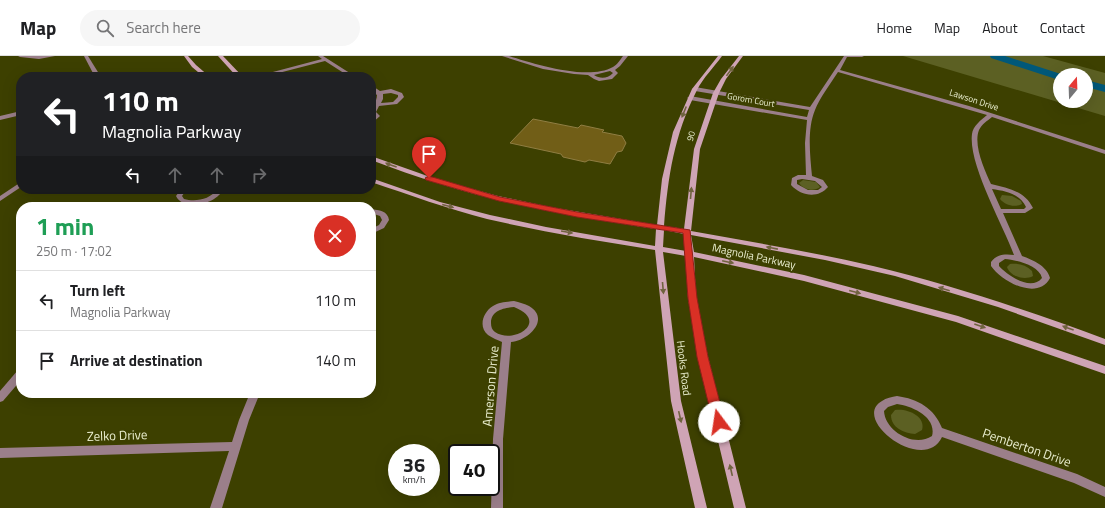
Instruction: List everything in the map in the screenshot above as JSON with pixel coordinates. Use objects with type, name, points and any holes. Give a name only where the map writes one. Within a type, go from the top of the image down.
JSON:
[{"type":"main road","points":[[186,56],[201,72]]},
{"type":"main road","points":[[220,56],[235,72]]},
{"type":"main road","name":"90","points":[[660,228],[666,173],[676,132],[695,89],[720,56]]},
{"type":"main road","name":"90","points":[[687,232],[697,150],[712,102],[716,93],[742,56]]},
{"type":"main road","name":"Magnolia Parkway","points":[[376,160],[441,183],[499,199],[577,214],[687,232],[894,274],[1043,319],[1105,342]]},
{"type":"main road","name":"Magnolia Parkway","points":[[376,182],[438,203],[489,216],[690,254],[804,278],[958,319],[1105,370]]},
{"type":"main road","name":"Hooks Road","points":[[660,228],[659,249],[676,401],[701,508]]},
{"type":"main road","name":"Hooks Road","points":[[687,232],[690,254],[692,298],[703,357],[740,508]]},
{"type":"street","points":[[20,56],[39,58],[53,56]]},
{"type":"street","points":[[86,56],[95,72]]},
{"type":"street","points":[[504,56],[539,66],[590,74],[614,69],[626,56]]},
{"type":"street","points":[[809,177],[807,157],[809,119],[812,109],[846,56],[862,56]]},
{"type":"street","points":[[274,72],[322,58],[345,72]]},
{"type":"street","points":[[590,74],[594,78],[609,79],[615,76],[616,73],[610,70]]},
{"type":"street","name":"Lawson Drive","points":[[836,70],[991,115],[1105,152]]},
{"type":"street","name":"Gorom Court","points":[[695,89],[812,109]]},
{"type":"street","points":[[391,91],[400,94],[401,97],[395,102],[377,105],[380,99],[378,92],[391,91]]},
{"type":"street","name":"Gorom Court","points":[[690,98],[809,119]]},
{"type":"street","points":[[0,118],[16,114]]},
{"type":"street","points":[[991,115],[979,125],[975,132],[976,151],[988,186],[1019,258],[1031,262],[1040,269],[1046,278],[1045,282],[1036,285],[1020,284],[1004,276],[995,266],[995,262],[1004,257],[1019,258]]},
{"type":"street","points":[[988,186],[1014,192],[1023,197],[1030,208],[1026,211],[999,211]]},
{"type":"street","points":[[0,199],[16,188]]},
{"type":"street","points":[[180,194],[179,196],[181,200],[185,202],[196,202],[208,199],[216,194]]},
{"type":"street","points":[[376,211],[384,214],[386,223],[376,230]]},
{"type":"street","name":"Amerson Drive","points":[[505,305],[522,306],[530,310],[534,316],[532,330],[525,335],[507,339],[497,337],[490,332],[486,320],[490,313],[496,308],[505,305]]},
{"type":"street","name":"Amerson Drive","points":[[497,508],[498,439],[507,339]]},
{"type":"street","points":[[0,398],[16,379]]},
{"type":"street","points":[[216,508],[253,398]]},
{"type":"street","points":[[897,400],[914,404],[929,414],[936,422],[938,431],[936,439],[930,444],[920,446],[908,444],[896,438],[887,430],[881,422],[878,413],[881,406],[888,401],[897,400]]},
{"type":"street","name":"Pemberton Drive","points":[[938,431],[1077,479],[1105,492]]},
{"type":"street","name":"Zelko Drive","points":[[0,453],[236,446]]},
{"type":"green space","points":[[903,56],[1043,56],[1087,68],[1053,68],[1053,101]]},
{"type":"green space","points":[[1093,70],[1105,73],[1105,116],[1078,108],[1093,108]]},
{"type":"green space","points":[[803,180],[816,182],[820,187],[812,190],[806,189],[799,183]]},
{"type":"green space","points":[[1002,195],[1012,196],[1021,201],[1022,204],[1013,206],[1004,203],[1000,199]]},
{"type":"green space","points":[[1010,264],[1019,264],[1027,267],[1032,271],[1033,276],[1022,278],[1014,275],[1007,267]]},
{"type":"green space","points":[[895,410],[905,410],[914,414],[921,421],[922,430],[915,434],[899,429],[892,420],[891,415]]},
{"type":"building","points":[[533,119],[578,128],[581,125],[604,130],[602,132],[622,136],[626,143],[622,151],[617,152],[610,164],[589,160],[585,162],[563,157],[561,154],[510,143]]},
{"type":"waterway","points":[[995,56],[1053,75]]},
{"type":"waterway","points":[[1093,85],[1105,89]]},
{"type":"route","points":[[429,178],[441,183],[499,199],[577,214],[687,232],[690,254],[692,298],[703,357],[719,422]]}]
